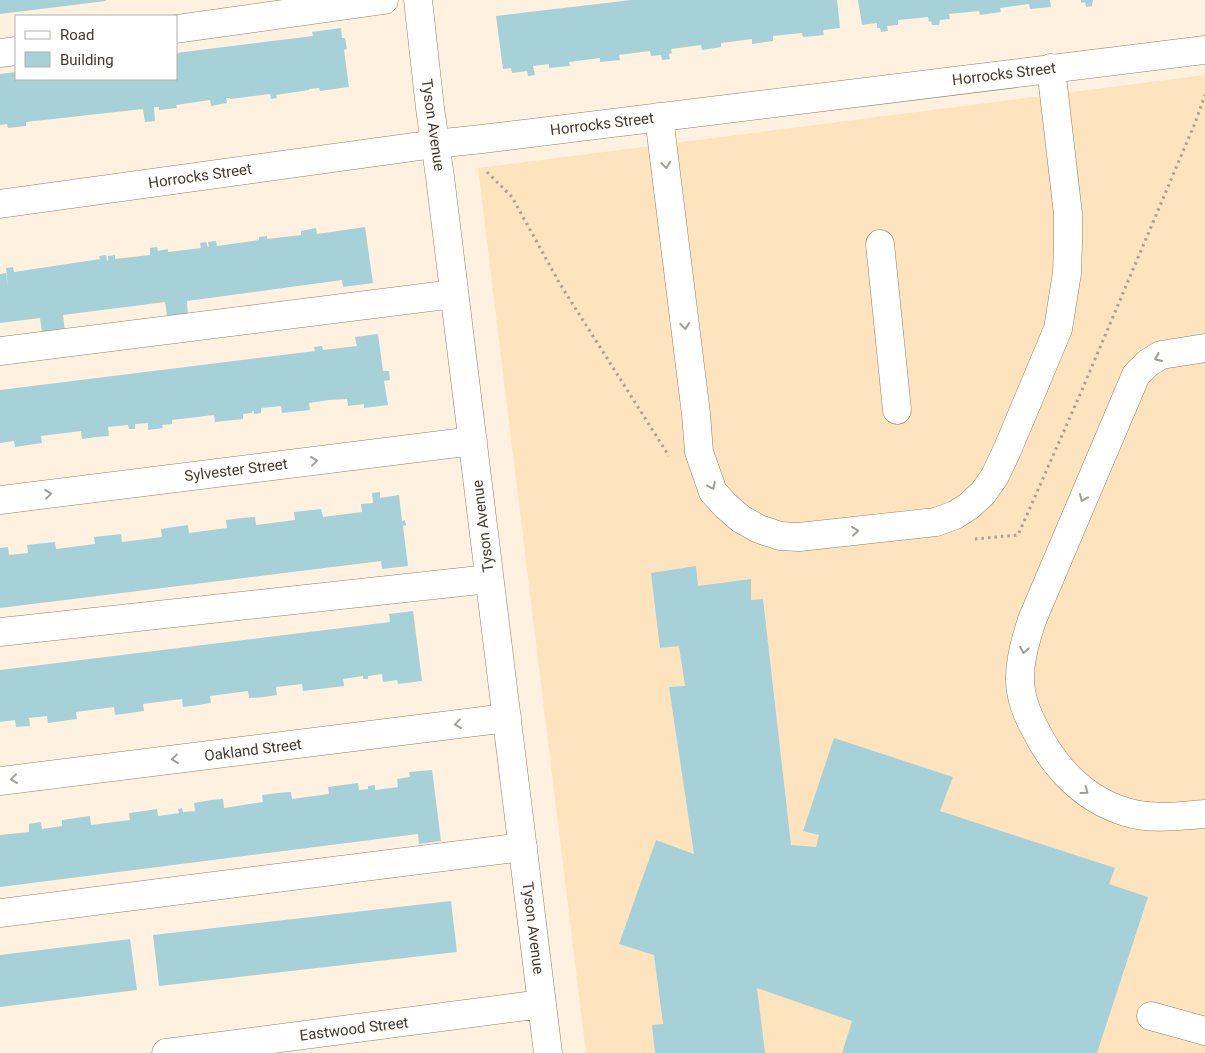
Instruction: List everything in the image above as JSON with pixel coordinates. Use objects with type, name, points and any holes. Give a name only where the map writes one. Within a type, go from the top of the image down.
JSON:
[{"type":"street","points":[[178,29],[384,0]]},
{"type":"street","name":"Tyson Avenue","points":[[418,0],[548,1053]]},
{"type":"street","name":"Horrocks Street","points":[[0,204],[435,144],[1205,50]]},
{"type":"street","points":[[0,53],[15,51]]},
{"type":"street","points":[[659,117],[696,414],[699,452],[713,492],[741,519],[780,536],[799,537],[936,522],[955,515],[968,506],[983,493],[995,476],[1058,329],[1067,273],[1068,214],[1052,68]]},
{"type":"street","points":[[880,244],[897,410]]},
{"type":"street","points":[[0,351],[454,294]]},
{"type":"street","points":[[1205,348],[1161,355],[1148,363],[1136,375],[1032,620],[1025,643],[1021,670],[1021,690],[1029,717],[1039,738],[1051,757],[1081,789],[1105,804],[1127,813],[1175,817],[1205,814]]},
{"type":"street","name":"Sylvester Street","points":[[0,500],[473,441]]},
{"type":"street","points":[[0,632],[489,579]]},
{"type":"street","name":"Oakland Street","points":[[0,781],[506,718]]},
{"type":"street","points":[[0,913],[523,847]]},
{"type":"street","name":"Eastwood Street","points":[[166,1053],[327,1043],[542,1004]]},
{"type":"street","points":[[1151,1016],[1205,1031]]},
{"type":"shaded area","points":[[1205,75],[1205,1053],[586,1053],[478,168]]},
{"type":"building","points":[[0,0],[106,0],[106,1],[0,14]]},
{"type":"building","points":[[631,0],[837,0],[840,28],[823,30],[824,35],[803,37],[802,33],[773,36],[773,41],[752,44],[752,39],[721,43],[721,47],[702,50],[701,45],[671,49],[670,59],[662,60],[661,55],[651,56],[650,51],[619,55],[620,60],[600,62],[600,58],[569,62],[570,66],[549,68],[549,64],[533,66],[535,75],[528,76],[527,71],[512,73],[511,68],[503,69],[496,16]]},
{"type":"building","points":[[858,0],[1050,0],[1051,7],[1030,9],[1029,4],[1000,8],[1001,12],[980,15],[979,11],[949,14],[950,19],[940,20],[939,25],[932,25],[928,17],[898,20],[898,25],[887,26],[888,31],[881,32],[880,28],[877,28],[877,23],[862,25]]},
{"type":"building","points":[[1081,0],[1093,0],[1092,6],[1086,7],[1085,2],[1081,3]]},
{"type":"building","points":[[341,28],[342,38],[345,38],[347,49],[344,50],[349,87],[320,91],[319,88],[309,89],[276,95],[277,98],[271,99],[270,94],[226,98],[227,103],[211,106],[210,100],[176,105],[177,108],[159,110],[159,107],[154,107],[155,121],[145,122],[143,109],[26,122],[26,126],[8,128],[7,124],[0,125],[0,74],[15,72],[15,80],[178,80],[178,53],[313,36],[312,32]]},
{"type":"building","points":[[365,227],[373,283],[343,287],[342,280],[187,301],[188,318],[168,321],[165,302],[63,315],[65,331],[42,332],[40,318],[0,323],[0,274],[6,273],[8,289],[6,268],[13,267],[14,272],[100,259],[99,256],[106,255],[107,261],[108,256],[115,255],[115,259],[150,255],[150,248],[157,247],[158,251],[168,249],[168,252],[201,248],[200,243],[206,242],[209,247],[208,242],[216,241],[217,246],[259,240],[259,237],[267,236],[267,239],[301,235],[301,231],[316,228],[317,234]]},
{"type":"building","points":[[378,334],[383,371],[389,371],[390,380],[384,381],[388,405],[364,408],[364,404],[348,406],[347,399],[329,400],[309,403],[310,410],[282,413],[281,406],[261,408],[261,413],[254,414],[254,411],[252,411],[252,413],[243,414],[243,419],[215,422],[214,415],[172,420],[172,424],[162,425],[163,428],[148,430],[148,423],[135,424],[135,429],[129,429],[128,425],[108,427],[109,436],[82,439],[81,431],[41,436],[42,443],[15,447],[14,441],[0,443],[0,390],[315,351],[314,347],[322,346],[323,350],[357,346],[355,337]]},
{"type":"building","points":[[380,492],[380,498],[399,495],[402,521],[405,520],[406,525],[403,526],[408,566],[382,569],[381,561],[0,608],[0,548],[8,547],[9,555],[28,553],[27,545],[55,542],[56,549],[95,544],[94,537],[121,534],[122,542],[162,537],[161,529],[188,525],[189,533],[227,528],[226,520],[242,518],[255,517],[256,525],[295,520],[294,512],[321,509],[323,517],[362,512],[361,504],[373,503],[372,493]]},
{"type":"building","points":[[696,566],[698,586],[751,579],[751,600],[763,599],[791,845],[816,847],[819,835],[803,831],[834,738],[953,777],[940,811],[1115,868],[1109,884],[1148,897],[1097,1053],[842,1053],[852,1021],[757,988],[765,1053],[655,1053],[652,1025],[663,1024],[654,955],[619,944],[656,840],[694,854],[669,687],[685,686],[679,646],[660,648],[651,573]]},
{"type":"building","points":[[413,611],[422,681],[398,684],[397,680],[383,682],[382,674],[368,676],[368,679],[363,679],[363,676],[343,679],[344,686],[303,691],[302,684],[276,687],[277,695],[264,697],[249,698],[248,691],[210,696],[211,703],[183,707],[182,699],[143,704],[144,711],[115,715],[114,707],[76,712],[77,719],[48,723],[47,716],[29,718],[30,726],[16,727],[15,720],[0,722],[0,670],[390,622],[389,614]]},
{"type":"building","points":[[432,770],[441,841],[419,844],[418,834],[0,887],[0,835],[29,832],[29,824],[41,822],[42,829],[62,826],[62,820],[90,816],[91,825],[130,820],[129,813],[157,809],[158,816],[179,813],[178,809],[182,808],[183,812],[195,811],[194,803],[211,800],[223,799],[224,808],[263,802],[262,795],[277,793],[291,792],[292,799],[329,794],[328,787],[358,783],[359,790],[368,789],[368,786],[375,785],[375,790],[398,787],[397,779],[410,777],[409,772]]},
{"type":"building","points":[[451,901],[457,952],[159,986],[153,935]]},
{"type":"building","points":[[130,939],[137,990],[0,1007],[0,955]]}]
